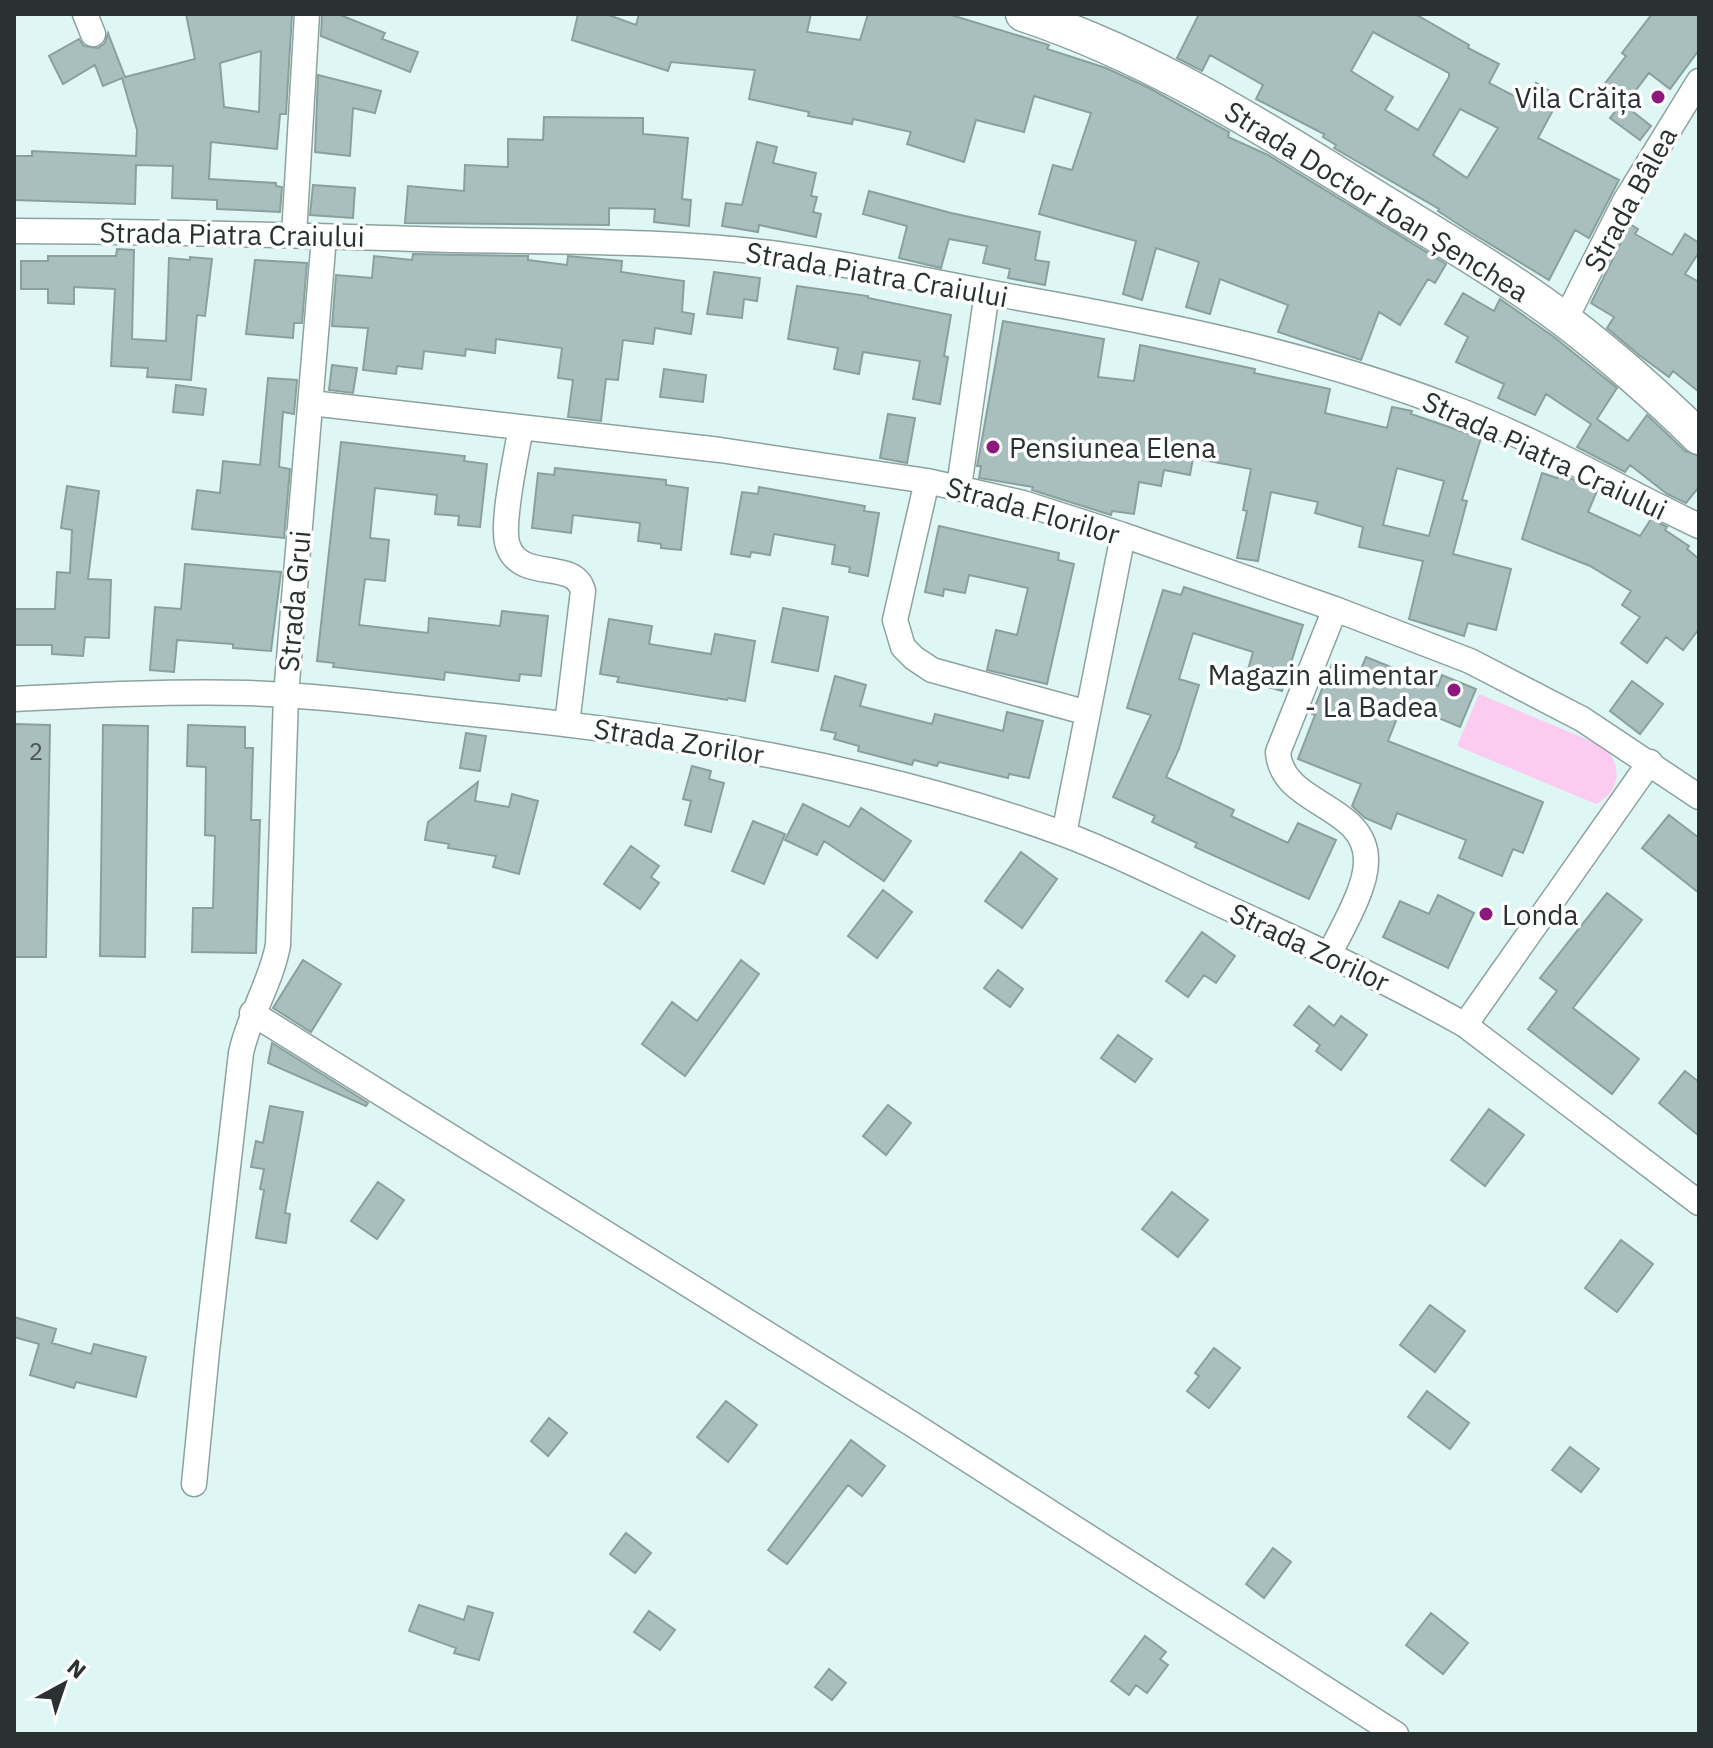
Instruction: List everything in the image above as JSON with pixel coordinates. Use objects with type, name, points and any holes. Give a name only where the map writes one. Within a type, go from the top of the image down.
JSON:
[{"type":"main road","name":"Strada Doctor Ioan Șenchea","points":[[1023,14],[1140,61],[1223,105],[1432,233],[1565,320],[1699,437]]},
{"type":"street","points":[[294,235],[307,14]]},
{"type":"street","name":"Strada Bâlea","points":[[1565,320],[1625,201],[1699,81]]},
{"type":"street","name":"Strada Piatra Craiului","points":[[14,231],[676,245],[754,252],[869,269],[1163,323],[1293,355],[1382,382],[1452,407],[1522,438],[1699,526]]},
{"type":"street","name":"Strada Grui","points":[[14,699],[87,695],[286,695],[324,237]]},
{"type":"street","points":[[959,487],[987,292]]},
{"type":"street","name":"Strada Florilor","points":[[311,403],[720,450],[927,481],[1023,503],[1335,609],[1470,661],[1582,719],[1699,797]]},
{"type":"street","points":[[521,427],[506,525],[508,547],[514,557],[534,569],[574,577],[581,582],[583,591],[567,724]]},
{"type":"street","points":[[927,481],[897,607],[897,633],[903,647],[932,670],[1088,713]]},
{"type":"street","points":[[1064,834],[1123,535]]},
{"type":"street","points":[[1329,955],[1364,878],[1367,862],[1364,847],[1356,831],[1344,819],[1285,778],[1278,764],[1278,752],[1335,609]]},
{"type":"street","points":[[194,1484],[241,1053],[252,1013],[272,969],[278,945],[286,695]]},
{"type":"street","name":"Strada Zorilor","points":[[286,695],[567,724],[685,740],[777,757],[952,799],[1064,834],[1329,955],[1465,1025],[1699,1203]]},
{"type":"street","points":[[1465,1025],[1650,762]]},
{"type":"street","points":[[252,1013],[912,1424],[1396,1734]]},
{"type":"shaded area","points":[[1479,694],[1605,747],[1615,763],[1616,771],[1610,793],[1596,804],[1457,746]]},
{"type":"building","points":[[186,14],[292,14],[286,114],[280,114],[277,149],[211,142],[209,179],[276,183],[276,186],[282,187],[280,212],[217,209],[217,200],[172,198],[173,166],[136,165],[135,204],[14,200],[14,156],[32,156],[32,151],[136,156],[137,130],[122,78],[103,86],[95,65],[63,84],[49,56],[79,39],[84,46],[98,48],[105,43],[108,33],[125,77],[195,59]],"holes":[[[261,51],[259,112],[224,107],[220,63]]]},
{"type":"building","points":[[322,14],[338,14],[385,33],[382,39],[418,52],[410,72],[321,36]]},
{"type":"building","points":[[578,14],[606,14],[636,25],[639,14],[811,14],[807,32],[860,40],[868,14],[948,14],[1049,45],[1047,49],[1106,68],[1149,88],[1229,132],[1228,137],[1268,155],[1446,264],[1435,283],[1428,279],[1400,325],[1379,312],[1361,360],[1278,332],[1288,305],[1220,279],[1210,314],[1186,307],[1199,262],[1156,248],[1142,300],[1123,294],[1136,241],[1039,214],[1053,165],[1072,170],[1091,113],[1034,96],[1024,132],[976,120],[964,162],[907,144],[911,132],[853,119],[852,124],[808,116],[809,112],[749,99],[755,70],[671,62],[668,71],[572,40]]},
{"type":"building","points":[[1199,14],[1415,14],[1499,64],[1489,83],[1526,102],[1536,83],[1560,97],[1538,138],[1619,180],[1589,238],[1575,230],[1549,280],[1470,232],[1439,209],[1334,148],[1336,145],[1323,137],[1324,134],[1256,99],[1263,85],[1210,55],[1202,71],[1177,58]],"holes":[[[1373,32],[1449,73],[1418,130],[1385,110],[1393,97],[1351,71]],[[1460,109],[1498,128],[1467,178],[1433,155]]]},
{"type":"building","points":[[1652,14],[1699,14],[1699,50],[1670,89],[1649,73],[1626,103],[1603,86],[1626,56],[1622,53]]},
{"type":"building","points":[[318,75],[381,91],[375,113],[353,108],[350,156],[315,152]]},
{"type":"building","points":[[1622,103],[1651,126],[1640,140],[1610,118]]},
{"type":"building","points":[[544,117],[643,118],[643,134],[688,138],[682,199],[691,200],[689,226],[654,222],[655,209],[609,208],[609,225],[405,223],[408,186],[464,191],[465,165],[508,167],[508,139],[543,140]]},
{"type":"building","points":[[757,142],[777,147],[773,163],[816,173],[811,196],[817,197],[813,212],[821,214],[816,237],[759,225],[758,232],[722,226],[726,203],[742,205]]},
{"type":"building","points":[[313,185],[355,188],[353,218],[310,215]]},
{"type":"building","points":[[869,191],[1040,232],[1035,260],[1049,262],[1045,285],[1008,278],[1010,269],[983,263],[987,246],[949,239],[941,268],[899,258],[907,226],[863,214]]},
{"type":"building","points":[[1630,224],[1638,229],[1635,234],[1672,255],[1685,234],[1699,243],[1699,252],[1685,274],[1699,282],[1699,392],[1673,371],[1669,377],[1639,355],[1607,328],[1614,317],[1591,303]]},
{"type":"building","points":[[117,249],[134,250],[132,339],[166,341],[169,258],[212,259],[205,316],[197,315],[191,380],[147,377],[148,368],[111,366],[115,289],[74,287],[74,304],[48,303],[48,289],[21,289],[21,261],[48,261],[48,256],[116,256]]},
{"type":"building","points":[[413,254],[528,256],[528,260],[567,265],[568,256],[622,261],[621,272],[684,281],[682,312],[694,314],[691,334],[655,328],[653,344],[623,340],[618,380],[606,379],[601,421],[568,417],[573,380],[558,378],[562,348],[496,339],[495,353],[466,349],[465,356],[424,351],[422,369],[397,366],[396,374],[363,370],[368,328],[332,326],[336,275],[372,278],[374,256],[412,260]]},
{"type":"building","points":[[255,260],[307,263],[302,323],[294,323],[293,338],[246,334]]},
{"type":"building","points":[[714,272],[760,278],[757,301],[744,299],[742,318],[707,314]]},
{"type":"building","points":[[797,286],[868,296],[951,315],[940,404],[913,399],[920,361],[863,352],[859,374],[834,369],[838,348],[788,339]]},
{"type":"building","points":[[1463,293],[1494,311],[1500,299],[1554,337],[1617,388],[1597,419],[1628,441],[1647,415],[1685,451],[1699,456],[1699,487],[1686,503],[1667,494],[1630,465],[1625,472],[1577,447],[1591,424],[1546,394],[1535,415],[1498,398],[1504,384],[1456,362],[1468,337],[1445,324]]},
{"type":"building","points":[[1003,321],[1104,339],[1098,377],[1134,381],[1140,345],[1255,369],[1254,373],[1330,389],[1325,413],[1387,428],[1392,407],[1412,411],[1411,414],[1481,438],[1462,500],[1467,501],[1453,554],[1511,569],[1496,630],[1468,623],[1464,636],[1409,619],[1423,561],[1359,547],[1363,527],[1315,513],[1318,502],[1271,492],[1258,561],[1237,558],[1247,511],[1243,510],[1251,469],[1193,458],[1190,475],[1164,470],[1161,486],[1139,482],[1134,514],[1112,511],[1111,515],[1032,490],[1033,487],[979,478],[981,466],[977,466]],"holes":[[[1397,468],[1444,481],[1429,536],[1383,525]]]},
{"type":"building","points":[[332,365],[357,368],[353,393],[329,390]]},
{"type":"building","points":[[664,369],[706,375],[703,402],[660,397]]},
{"type":"building","points":[[268,378],[297,380],[294,414],[283,412],[279,467],[290,469],[284,538],[192,529],[197,490],[220,493],[223,461],[260,465]]},
{"type":"building","points":[[176,385],[206,389],[203,415],[173,412]]},
{"type":"building","points":[[888,414],[915,418],[907,463],[880,458]]},
{"type":"building","points":[[341,442],[465,456],[464,461],[487,464],[480,527],[458,525],[459,516],[435,514],[437,495],[375,488],[370,538],[389,540],[385,581],[365,579],[359,625],[428,633],[429,618],[500,626],[502,611],[548,616],[541,676],[520,674],[519,681],[445,672],[444,680],[333,667],[334,663],[317,661]]},
{"type":"building","points":[[555,468],[666,480],[666,485],[688,488],[681,550],[638,541],[640,523],[573,515],[571,533],[532,528],[538,473],[554,475]]},
{"type":"building","points":[[1542,473],[1557,478],[1560,473],[1597,491],[1588,512],[1640,536],[1651,519],[1667,527],[1665,530],[1689,546],[1687,549],[1699,559],[1699,629],[1683,650],[1666,637],[1647,663],[1621,643],[1640,617],[1622,605],[1631,591],[1590,566],[1522,539]]},
{"type":"building","points":[[67,486],[99,491],[88,579],[111,580],[109,638],[85,637],[83,656],[52,654],[52,645],[14,645],[14,609],[55,609],[57,572],[70,573],[72,530],[61,528]]},
{"type":"building","points":[[759,487],[865,506],[864,511],[879,513],[868,576],[849,572],[850,567],[832,564],[835,545],[774,534],[770,555],[751,552],[750,557],[731,554],[742,492],[758,494]]},
{"type":"building","points":[[939,526],[1059,553],[1058,560],[1074,564],[1047,684],[987,670],[996,630],[1017,635],[1028,588],[969,575],[965,593],[944,589],[943,596],[925,592]]},
{"type":"building","points":[[185,564],[281,572],[271,651],[233,648],[233,644],[177,640],[174,672],[150,670],[155,607],[181,609]]},
{"type":"building","points":[[1184,587],[1303,625],[1282,691],[1261,685],[1263,678],[1247,673],[1253,652],[1193,633],[1179,679],[1199,685],[1179,749],[1166,777],[1234,810],[1231,816],[1288,843],[1298,823],[1336,840],[1309,899],[1195,847],[1197,843],[1152,822],[1155,816],[1113,797],[1151,715],[1127,708],[1163,590],[1181,595]]},
{"type":"building","points":[[783,608],[828,617],[818,671],[772,662]]},
{"type":"building","points":[[609,619],[652,626],[649,644],[711,654],[715,634],[755,641],[745,701],[617,682],[619,677],[600,674]]},
{"type":"building","points":[[1366,657],[1438,686],[1442,675],[1476,689],[1460,727],[1403,703],[1388,741],[1543,802],[1523,853],[1513,849],[1502,876],[1459,858],[1466,840],[1397,813],[1391,829],[1365,818],[1352,806],[1361,784],[1298,759],[1332,664],[1359,674]]},
{"type":"building","points":[[835,676],[866,685],[860,706],[932,724],[935,714],[1003,731],[1007,712],[1043,721],[1029,778],[1009,774],[1008,778],[939,762],[937,766],[914,760],[912,765],[858,751],[859,746],[834,739],[836,733],[821,730]]},
{"type":"building","points":[[1632,681],[1663,704],[1640,734],[1610,711]]},
{"type":"building","points":[[14,724],[50,725],[46,957],[14,957]]},
{"type":"building","points":[[103,725],[148,726],[145,957],[100,956]]},
{"type":"building","points":[[188,725],[245,727],[245,748],[253,748],[251,820],[260,820],[256,953],[192,952],[193,908],[213,908],[215,836],[205,835],[206,767],[187,766]]},
{"type":"building","points":[[466,733],[486,736],[480,771],[460,768]]},
{"type":"building","points":[[692,766],[711,771],[709,779],[724,783],[711,832],[685,825],[691,801],[683,799]]},
{"type":"building","points":[[478,782],[475,801],[509,807],[512,794],[538,801],[519,874],[493,867],[496,856],[448,848],[449,844],[425,840],[428,822]]},
{"type":"building","points":[[803,804],[849,827],[861,808],[911,841],[884,881],[824,841],[817,855],[785,840]]},
{"type":"building","points":[[1669,815],[1699,838],[1699,893],[1642,848]]},
{"type":"building","points":[[753,821],[785,834],[764,884],[732,871]]},
{"type":"building","points":[[631,846],[659,866],[651,877],[659,883],[640,909],[604,884]]},
{"type":"building","points":[[1021,852],[1057,879],[1022,928],[985,901]]},
{"type":"building","points":[[883,890],[912,912],[877,958],[848,936]]},
{"type":"building","points":[[1607,893],[1642,920],[1573,1008],[1639,1059],[1612,1094],[1528,1029],[1557,991],[1540,978]]},
{"type":"building","points":[[1438,895],[1474,913],[1448,968],[1383,937],[1400,901],[1429,914]]},
{"type":"building","points":[[1202,932],[1235,956],[1216,983],[1204,975],[1188,997],[1166,981]]},
{"type":"building","points":[[303,960],[341,984],[311,1032],[273,1008]]},
{"type":"building","points":[[741,960],[759,974],[685,1076],[642,1044],[672,1002],[697,1021]]},
{"type":"building","points":[[998,970],[1023,989],[1010,1007],[984,988]]},
{"type":"building","points":[[1309,1006],[1334,1026],[1341,1016],[1367,1035],[1341,1070],[1316,1051],[1320,1045],[1294,1025]]},
{"type":"building","points":[[1118,1035],[1152,1059],[1135,1082],[1101,1058]]},
{"type":"building","points":[[272,1043],[368,1103],[366,1106],[268,1063]]},
{"type":"building","points":[[1685,1071],[1699,1082],[1699,1136],[1659,1103]]},
{"type":"building","points":[[888,1105],[911,1123],[886,1155],[863,1136]]},
{"type":"building","points":[[270,1106],[303,1112],[285,1213],[290,1214],[286,1243],[256,1238],[264,1190],[260,1189],[264,1169],[251,1167],[256,1141],[263,1143]]},
{"type":"building","points":[[1489,1109],[1524,1135],[1485,1186],[1451,1160]]},
{"type":"building","points":[[378,1182],[404,1200],[377,1239],[351,1221]]},
{"type":"building","points":[[1172,1192],[1208,1220],[1178,1257],[1142,1229]]},
{"type":"building","points":[[1621,1240],[1653,1264],[1617,1312],[1585,1288]]},
{"type":"building","points":[[1430,1305],[1465,1331],[1435,1372],[1400,1345]]},
{"type":"building","points":[[14,1317],[56,1329],[52,1343],[91,1354],[94,1344],[146,1357],[136,1397],[76,1382],[74,1388],[30,1375],[39,1344],[14,1337]]},
{"type":"building","points":[[1214,1348],[1240,1368],[1209,1408],[1187,1391],[1199,1376],[1195,1373]]},
{"type":"building","points":[[1427,1391],[1469,1423],[1450,1449],[1408,1417]]},
{"type":"building","points":[[726,1401],[757,1425],[728,1462],[697,1437]]},
{"type":"building","points":[[549,1418],[567,1433],[548,1456],[531,1441]]},
{"type":"building","points":[[851,1440],[885,1466],[862,1496],[848,1485],[787,1564],[768,1550]]},
{"type":"building","points":[[1570,1447],[1599,1469],[1581,1492],[1552,1470]]},
{"type":"building","points":[[626,1533],[651,1553],[635,1573],[610,1554]]},
{"type":"building","points":[[1273,1548],[1291,1562],[1264,1598],[1246,1584]]},
{"type":"building","points":[[419,1605],[464,1620],[468,1606],[493,1613],[479,1660],[454,1653],[456,1648],[409,1631]]},
{"type":"building","points":[[649,1611],[675,1630],[660,1650],[634,1632]]},
{"type":"building","points":[[1431,1613],[1468,1643],[1443,1674],[1406,1645]]},
{"type":"building","points":[[1145,1636],[1166,1652],[1160,1659],[1168,1665],[1147,1693],[1136,1685],[1129,1695],[1111,1681]]},
{"type":"building","points":[[829,1669],[846,1683],[832,1700],[815,1687]]},
{"type":"place","name":"Vila Crăița","points":[[1658,97]]},
{"type":"place","name":"Pensiunea Elena","points":[[993,447]]},
{"type":"place","name":"Magazin alimentar - La Badea","points":[[1454,690]]},
{"type":"place","name":"Londa","points":[[1486,914]]}]
